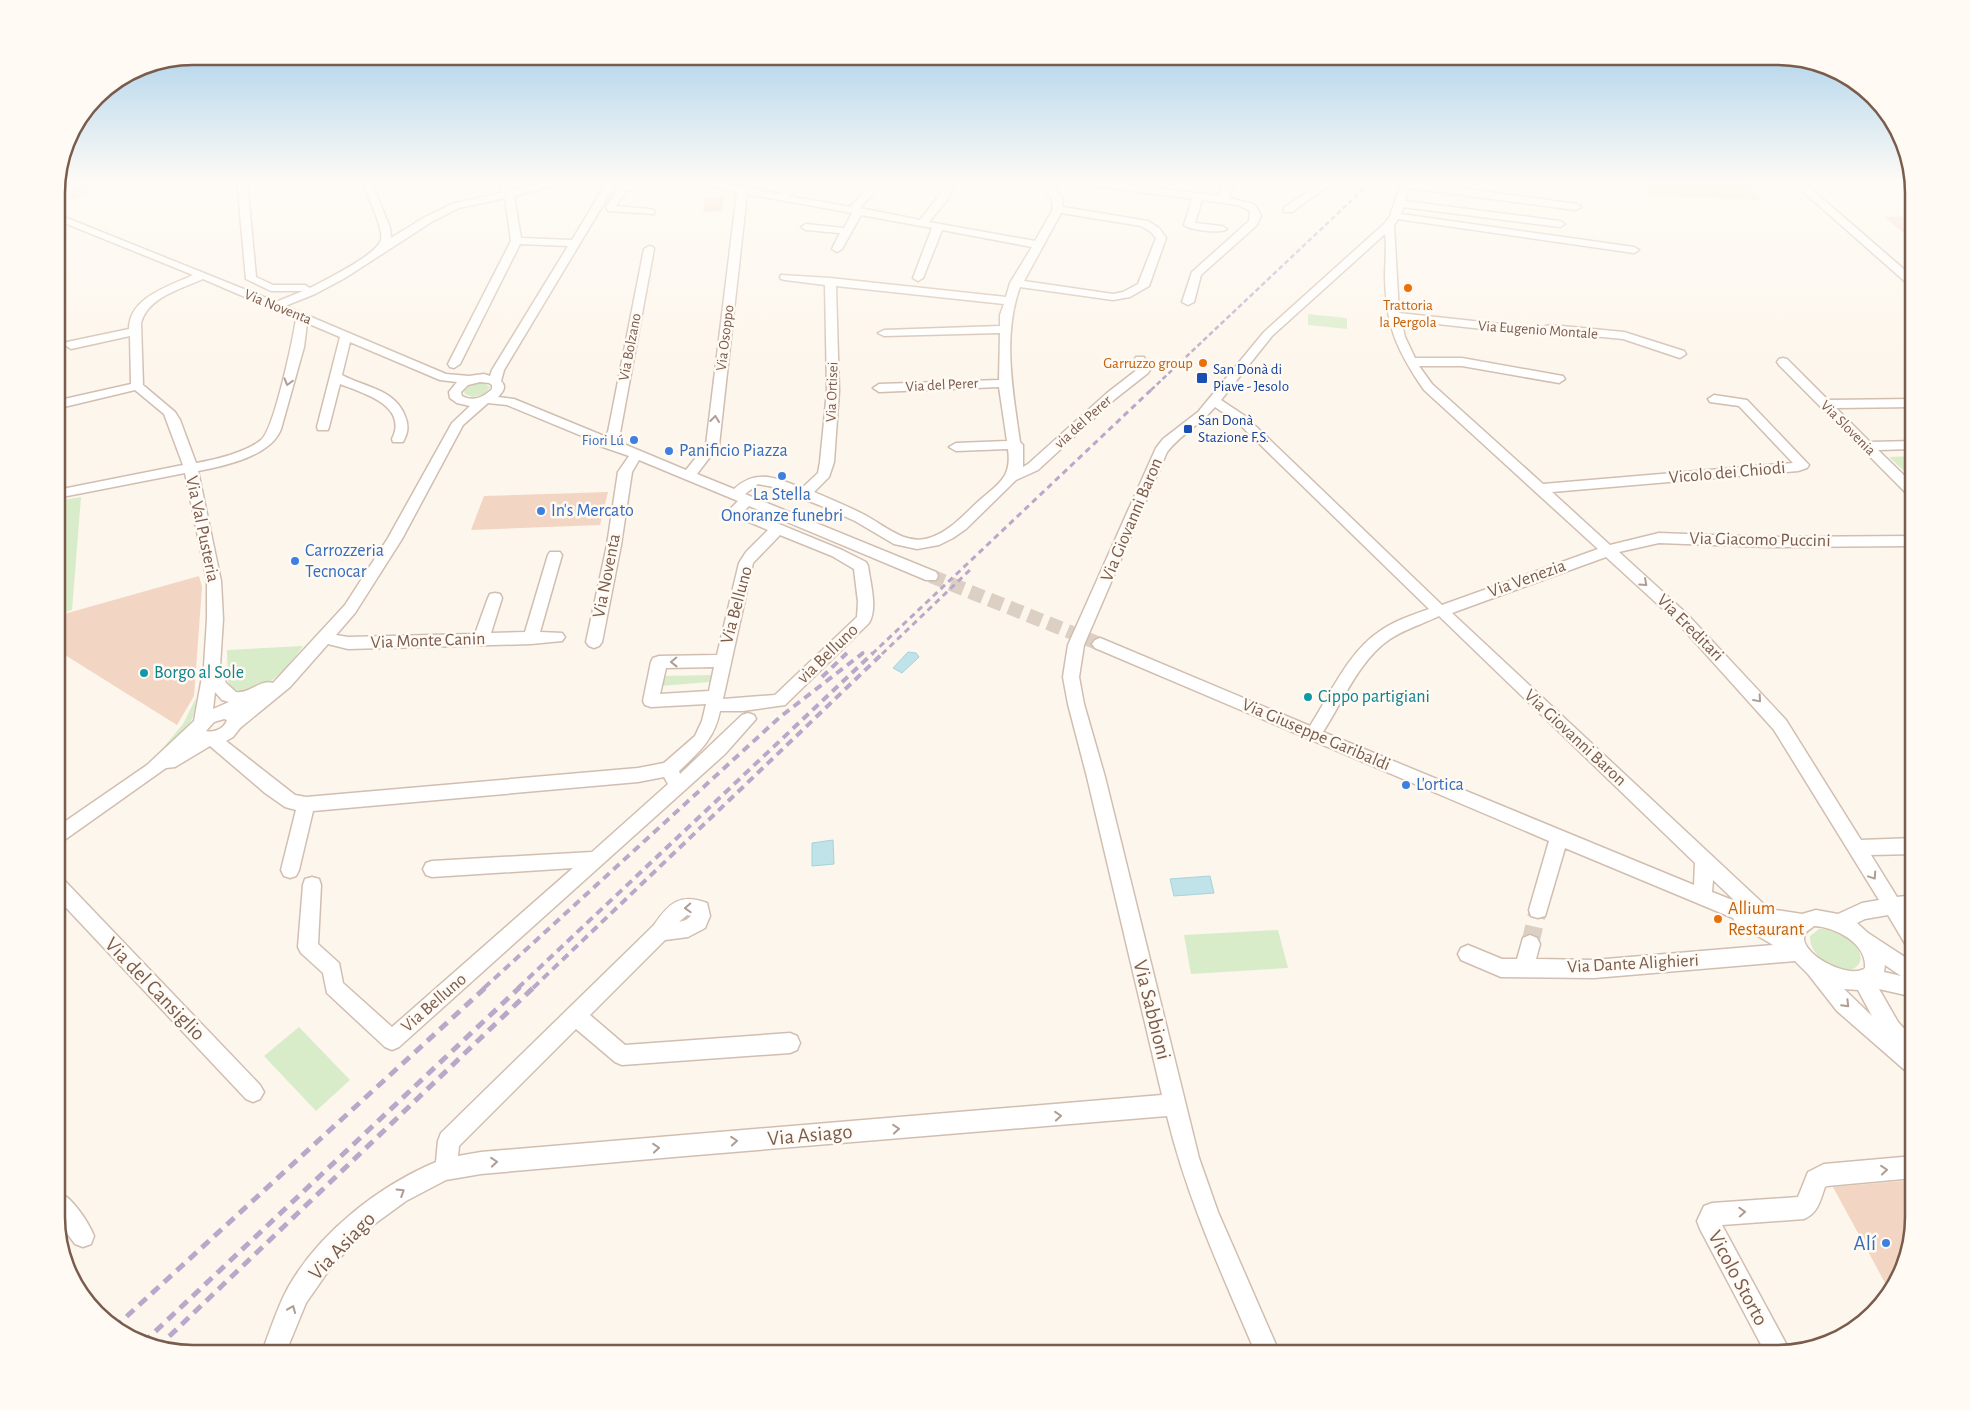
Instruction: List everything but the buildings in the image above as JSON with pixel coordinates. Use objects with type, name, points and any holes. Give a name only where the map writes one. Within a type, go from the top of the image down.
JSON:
[{"type":"street","name":"Via Noventa","points":[[130,246],[244,293],[281,298],[302,317],[444,377],[493,380]]},
{"type":"street","points":[[248,246],[251,279],[271,288],[281,298],[300,297],[356,268],[387,246]]},
{"type":"street","points":[[380,250],[383,246]]},
{"type":"street","points":[[454,364],[513,246]]},
{"type":"street","points":[[206,732],[230,722],[264,701],[299,667],[350,609],[373,576],[458,423],[485,400],[493,380],[574,246]]},
{"type":"street","name":"Via Osoppo","points":[[688,477],[712,445],[736,246]]},
{"type":"street","points":[[918,278],[931,246]]},
{"type":"street","points":[[777,529],[736,511],[748,483],[757,480],[770,480],[859,518],[884,534],[904,542],[926,544],[946,538],[1011,477],[1016,471],[1017,463],[1016,445],[1005,382],[1005,329],[1009,301],[1016,283],[1038,246]]},
{"type":"street","points":[[1016,283],[1113,297],[1126,295],[1143,286],[1158,246]]},
{"type":"street","points":[[1188,302],[1196,274],[1226,246]]},
{"type":"street","name":"Via Giovanni Baron","points":[[1072,657],[1161,451],[1168,442],[1202,415],[1268,334],[1369,246]]},
{"type":"street","name":"Via Ereditari","points":[[1392,246],[1394,312],[1399,338],[1411,362],[1435,395],[1682,617],[1760,701],[1780,725],[1905,926]]},
{"type":"street","points":[[1592,246],[1634,250]]},
{"type":"street","points":[[1871,246],[1905,276]]},
{"type":"street","name":"Via Bolzano","points":[[605,443],[614,433],[649,249]]},
{"type":"street","points":[[203,275],[145,304],[135,317],[137,386],[168,412],[174,420],[191,468],[256,449],[272,437],[293,366],[302,317]]},
{"type":"street","points":[[784,277],[1009,301]]},
{"type":"street","name":"Via Ortisei","points":[[804,494],[824,474],[827,462],[833,391],[830,282]]},
{"type":"street","points":[[244,293],[261,284]]},
{"type":"street","points":[[1394,312],[1585,328]]},
{"type":"street","name":"Via Eugenio Montale","points":[[1394,312],[1537,332],[1551,328],[1624,336],[1680,354]]},
{"type":"street","points":[[300,335],[319,324]]},
{"type":"street","points":[[884,333],[1005,329]]},
{"type":"street","points":[[71,345],[135,331]]},
{"type":"street","points":[[323,427],[346,335]]},
{"type":"street","points":[[341,354],[368,344]]},
{"type":"street","name":"via del Perer","points":[[1011,477],[1033,467],[1111,396],[1144,370],[1140,360]]},
{"type":"street","points":[[1411,362],[1462,362],[1559,379]]},
{"type":"street","name":"Via Slovenia","points":[[1783,362],[1905,484]]},
{"type":"street","points":[[336,376],[343,381],[380,395],[393,404],[401,424],[402,431],[398,438]]},
{"type":"street","name":"Via Noventa","points":[[444,377],[458,395]]},
{"type":"street","points":[[458,423],[458,395],[469,380]]},
{"type":"street","points":[[493,380],[510,402]]},
{"type":"street","name":"Via del Perer","points":[[879,388],[1005,382]]},
{"type":"street","points":[[65,403],[137,386]]},
{"type":"street","points":[[458,395],[471,402],[485,400],[510,402],[605,443],[931,576]]},
{"type":"street","name":"Vicolo dei Chiodi","points":[[1538,489],[1798,468],[1802,465],[1742,403],[1714,399]]},
{"type":"street","name":"Via Giovanni Baron","points":[[1213,400],[1241,419],[1440,611],[1763,917]]},
{"type":"street","points":[[1823,404],[1905,403]]},
{"type":"street","points":[[956,447],[1016,445]]},
{"type":"street","points":[[1865,446],[1905,445]]},
{"type":"street","name":"Via Noventa","points":[[594,642],[614,545],[625,472],[630,462],[637,455]]},
{"type":"street","name":"Via Val Pusteria","points":[[65,492],[191,468],[214,581],[215,620],[206,732]]},
{"type":"street","name":"via Belluno","points":[[715,701],[743,705],[779,701],[864,619],[866,602],[862,566],[837,553],[777,529]]},
{"type":"street","name":"Via Belluno","points":[[669,769],[701,740],[710,721],[746,563],[777,529]]},
{"type":"street","name":"Via Giacomo Puccini","points":[[1608,550],[1659,538],[1768,542],[1905,541]]},
{"type":"street","name":"Via Venezia","points":[[1313,735],[1358,664],[1377,641],[1390,632],[1440,611],[1608,550]]},
{"type":"street","points":[[531,638],[555,555]]},
{"type":"street","points":[[480,639],[494,598]]},
{"type":"street","name":"Via Monte Canin","points":[[326,638],[348,643],[557,637]]},
{"type":"street","name":"Via Giuseppe Garibaldi","points":[[1100,644],[1703,898],[1732,909],[1763,917],[1801,922]]},
{"type":"street","name":"Via Sabbioni","points":[[1072,657],[1071,677],[1076,704],[1096,777],[1188,1158],[1208,1214],[1264,1345]]},
{"type":"street","name":"Via Belluno","points":[[715,701],[651,701],[659,662],[723,661]]},
{"type":"street","name":"Via Val Pusteria","points":[[212,666],[218,682],[227,696],[239,700],[249,698]]},
{"type":"street","points":[[237,758],[233,748],[230,722],[249,698],[299,667]]},
{"type":"street","points":[[65,830],[153,770],[183,756],[206,732],[213,715],[230,722]]},
{"type":"street","name":"Via Belluno","points":[[312,885],[308,947],[332,969],[334,987],[392,1040],[678,786],[719,749],[748,719]]},
{"type":"street","points":[[206,732],[222,748],[237,758],[271,788],[291,802],[306,804],[638,775],[669,769],[678,786]]},
{"type":"street","points":[[290,870],[306,804]]},
{"type":"street","points":[[1538,910],[1559,837]]},
{"type":"street","points":[[1855,848],[1905,846]]},
{"type":"street","points":[[432,868],[597,859]]},
{"type":"street","points":[[1703,898],[1706,863]]},
{"type":"street","name":"Via del Cansiglio","points":[[65,895],[253,1092]]},
{"type":"street","points":[[1840,923],[1862,911],[1905,904]]},
{"type":"street","name":"Via Giuseppe Garibaldi","points":[[1732,909],[1800,952]]},
{"type":"street","points":[[1905,968],[1840,923],[1825,918],[1811,918],[1801,922],[1796,929],[1795,938],[1800,952],[1844,1004],[1905,1057]]},
{"type":"street","points":[[446,1169],[449,1141],[661,931]]},
{"type":"street","points":[[1861,938],[1874,958],[1875,966],[1866,979]]},
{"type":"street","points":[[1524,968],[1530,944]]},
{"type":"street","name":"Via Dante Alighieri","points":[[1468,954],[1501,968],[1594,969],[1800,952]]},
{"type":"street","points":[[1814,967],[1833,979],[1849,982],[1866,979],[1905,986]]},
{"type":"street","points":[[1866,979],[1892,1029],[1905,1044]]},
{"type":"street","points":[[576,1016],[622,1056],[790,1043]]},
{"type":"street","name":"Via Asiago","points":[[277,1345],[297,1295],[324,1259],[361,1220],[398,1193],[422,1179],[446,1169],[481,1163],[685,1145],[1176,1105]]},
{"type":"street","name":"Vicolo Storto","points":[[1775,1345],[1708,1221],[1712,1214],[1804,1208],[1809,1201],[1816,1180],[1824,1175],[1905,1168]]},
{"type":"street","points":[[65,1213],[83,1236]]},
{"type":"green space","points":[[1308,314],[1347,318],[1347,329],[1308,325]]},
{"type":"green space","points":[[482,382],[490,387],[485,394],[473,397],[465,394],[464,391],[469,385]]},
{"type":"green space","points":[[1905,456],[1905,472],[1889,457]]},
{"type":"green space","points":[[81,497],[72,610],[65,612],[65,500]]},
{"type":"green space","points":[[303,646],[281,672],[262,687],[252,691],[230,688],[228,682],[227,650]]},
{"type":"green space","points":[[712,675],[710,682],[660,686],[662,676]]},
{"type":"green space","points":[[196,698],[195,709],[188,727],[176,741],[152,761],[183,724]]},
{"type":"green space","points":[[1819,929],[1835,931],[1850,940],[1855,945],[1860,956],[1857,966],[1851,970],[1843,971],[1835,969],[1820,958],[1814,951],[1810,936]]},
{"type":"green space","points":[[1278,930],[1288,968],[1191,974],[1184,935]]},
{"type":"green space","points":[[299,1027],[350,1080],[316,1111],[264,1056]]},
{"type":"water","points":[[908,652],[916,653],[919,657],[902,673],[893,668]]},
{"type":"water","points":[[833,840],[834,864],[812,866],[812,843]]},
{"type":"water","points":[[1210,876],[1214,893],[1174,896],[1170,879]]},
{"type":"tunnel","points":[[931,576],[1100,644]]},
{"type":"tunnel","points":[[1530,944],[1538,910]]},
{"type":"railway","points":[[1151,390],[1303,246]]},
{"type":"railway","points":[[872,654],[1152,389]]},
{"type":"railway","points":[[882,654],[972,568]]},
{"type":"railway","points":[[822,677],[847,653]]},
{"type":"railway","points":[[484,988],[780,717],[863,653]]},
{"type":"railway","points":[[518,988],[873,653]]},
{"type":"railway","points":[[533,988],[883,653]]},
{"type":"railway","points":[[120,1322],[486,987]]},
{"type":"railway","points":[[149,1337],[520,987]]},
{"type":"railway","points":[[164,1342],[534,987]]},
{"type":"place","name":"Trattoria la Pergola","points":[[1408,288]]},
{"type":"place","name":"Garruzzo group","points":[[1203,363]]},
{"type":"place","name":"San Donà di Piave - Jesolo","points":[[1202,378]]},
{"type":"place","name":"San Donà Stazione F.S.","points":[[1188,429]]},
{"type":"place","name":"Fiori Lú","points":[[634,440]]},
{"type":"place","name":"Panificio Piazza","points":[[669,451]]},
{"type":"place","name":"La Stella Onoranze funebri","points":[[782,476]]},
{"type":"place","name":"In's Mercato","points":[[541,511]]},
{"type":"place","name":"Carrozzeria Tecnocar","points":[[295,561]]},
{"type":"place","name":"Borgo al Sole","points":[[144,673]]},
{"type":"place","name":"Cippo partigiani","points":[[1308,697]]},
{"type":"place","name":"L'ortica","points":[[1406,785]]},
{"type":"place","name":"Allium Restaurant","points":[[1718,919]]},
{"type":"place","name":"Alí","points":[[1886,1243]]}]
